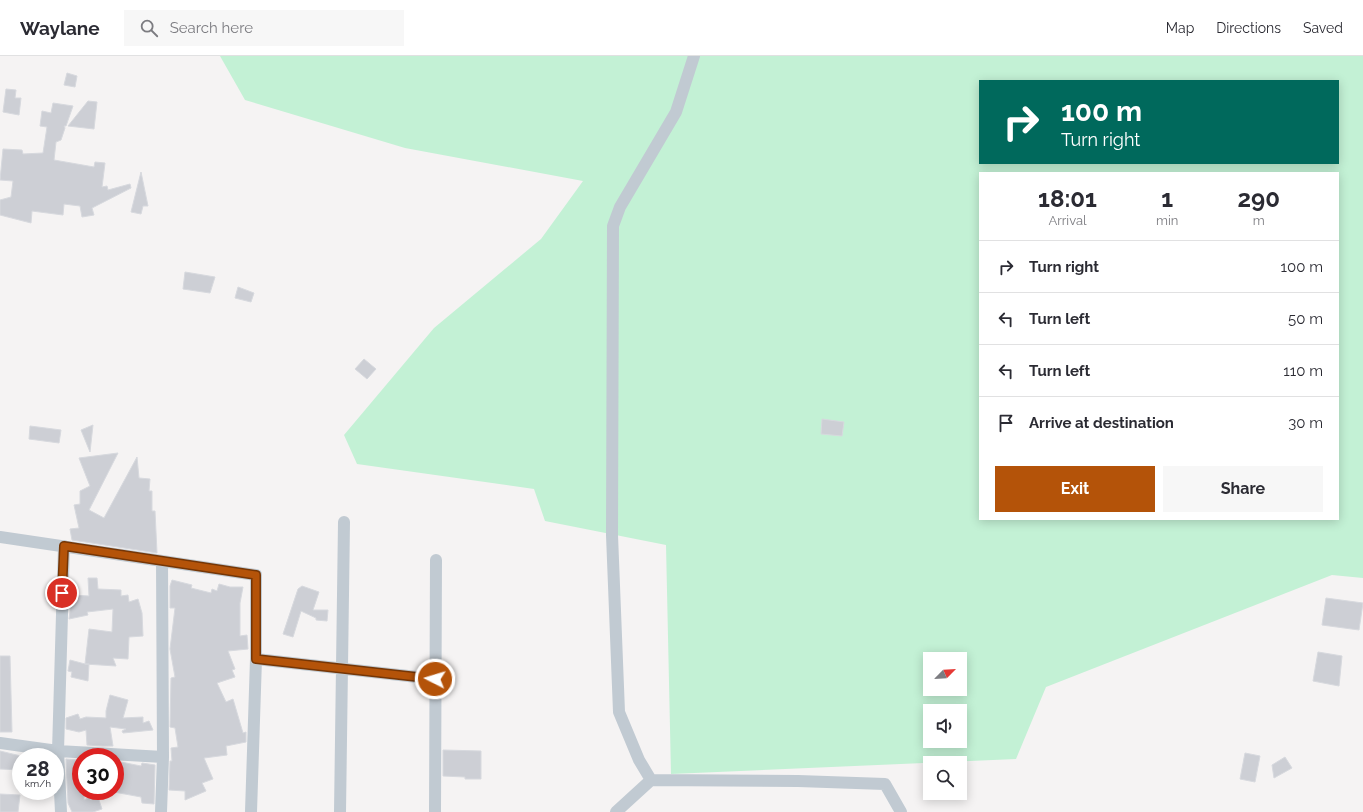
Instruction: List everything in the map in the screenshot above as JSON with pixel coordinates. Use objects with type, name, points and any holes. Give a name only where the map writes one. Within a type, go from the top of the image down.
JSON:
[{"type":"street","points":[[650,780],[634,748],[619,712],[612,535],[613,226],[620,207],[676,112],[694,56]]},
{"type":"street","points":[[340,812],[344,522]]},
{"type":"street","points":[[0,537],[256,575],[256,659],[251,812]]},
{"type":"street","points":[[58,748],[64,546]]},
{"type":"street","points":[[435,812],[436,560]]},
{"type":"street","points":[[162,561],[162,812]]},
{"type":"street","points":[[256,659],[343,670],[435,679]]},
{"type":"street","points":[[0,743],[36,748]]},
{"type":"street","points":[[64,751],[163,757]]},
{"type":"street","points":[[616,812],[650,780],[798,780],[885,784],[901,812]]},
{"type":"street","points":[[60,800],[61,812]]},
{"type":"green space","points":[[220,56],[1363,56],[1363,578],[1332,575],[1046,687],[1016,759],[967,761],[967,756],[923,756],[923,763],[671,774],[666,545],[545,521],[534,489],[357,464],[344,435],[434,328],[541,239],[583,181],[405,148],[245,100]]},
{"type":"building","points":[[67,73],[77,76],[75,87],[64,85]]},
{"type":"building","points":[[6,89],[16,90],[15,98],[21,98],[19,115],[3,112]]},
{"type":"building","points":[[88,101],[97,102],[94,129],[68,126]]},
{"type":"building","points":[[53,103],[73,106],[66,126],[64,126],[65,128],[61,140],[56,142],[54,160],[94,167],[95,162],[105,163],[102,187],[107,186],[108,190],[130,184],[131,188],[92,208],[94,215],[82,217],[80,206],[64,204],[63,215],[32,211],[31,223],[0,215],[0,200],[11,197],[13,181],[0,180],[3,149],[22,150],[23,154],[43,153],[47,127],[40,126],[42,111],[51,113]]},
{"type":"building","points":[[141,172],[148,206],[143,206],[141,214],[131,212]]},
{"type":"building","points":[[185,272],[215,277],[210,293],[183,289]]},
{"type":"building","points":[[238,287],[254,293],[251,302],[235,298]]},
{"type":"building","points":[[364,359],[376,369],[367,379],[355,369]]},
{"type":"building","points":[[822,419],[844,422],[842,436],[821,434]]},
{"type":"building","points":[[93,425],[90,452],[81,430]]},
{"type":"building","points":[[30,426],[61,430],[59,443],[29,439]]},
{"type":"building","points":[[118,453],[89,510],[104,518],[137,457],[139,478],[150,479],[149,491],[152,491],[152,511],[155,511],[157,553],[72,540],[70,529],[79,528],[74,505],[80,504],[80,491],[90,486],[79,458]]},
{"type":"building","points":[[88,578],[97,578],[98,589],[121,590],[121,596],[128,595],[129,602],[138,599],[142,613],[143,636],[129,637],[128,659],[113,658],[116,666],[89,664],[88,681],[71,677],[72,672],[68,671],[70,660],[85,664],[89,629],[112,632],[113,609],[87,612],[88,615],[69,619],[72,595],[89,596]]},
{"type":"building","points":[[172,580],[192,585],[191,588],[211,593],[212,589],[217,591],[219,584],[230,587],[243,587],[240,603],[240,636],[247,635],[248,649],[228,651],[235,669],[232,670],[235,677],[217,683],[226,702],[233,699],[243,733],[246,732],[246,742],[226,746],[227,755],[204,758],[213,779],[202,783],[206,791],[185,800],[185,791],[169,790],[170,761],[172,761],[171,748],[178,747],[175,728],[170,727],[171,678],[175,677],[170,649],[175,608],[170,608],[170,586]]},
{"type":"building","points":[[302,586],[319,592],[313,610],[328,610],[327,621],[316,620],[316,618],[301,611],[293,637],[283,634],[298,589]]},
{"type":"building","points":[[1326,598],[1363,603],[1359,630],[1322,625]]},
{"type":"building","points":[[1318,652],[1342,656],[1339,686],[1313,681]]},
{"type":"building","points":[[0,656],[10,656],[12,732],[0,732]]},
{"type":"building","points":[[110,695],[128,700],[123,718],[143,717],[143,723],[149,721],[153,730],[123,733],[122,731],[126,729],[110,727],[113,746],[103,746],[87,745],[86,730],[79,732],[66,729],[66,718],[78,714],[80,719],[86,717],[106,718]]},
{"type":"building","points":[[443,750],[481,751],[481,779],[465,779],[465,777],[443,776]]},
{"type":"building","points":[[0,751],[12,754],[12,770],[0,769]]},
{"type":"building","points":[[1245,753],[1260,756],[1255,782],[1240,779]]},
{"type":"building","points":[[1285,757],[1292,768],[1274,778],[1272,765]]},
{"type":"building","points":[[66,759],[72,760],[72,800],[99,800],[102,809],[93,812],[72,812],[68,803]]},
{"type":"building","points":[[124,763],[141,766],[142,763],[155,765],[154,804],[142,803],[141,797],[124,794]]},
{"type":"building","points":[[0,794],[12,795],[12,800],[19,800],[18,812],[0,812]]},
{"type":"route","points":[[62,593],[64,546],[256,575],[256,659],[343,670],[435,679]]}]
